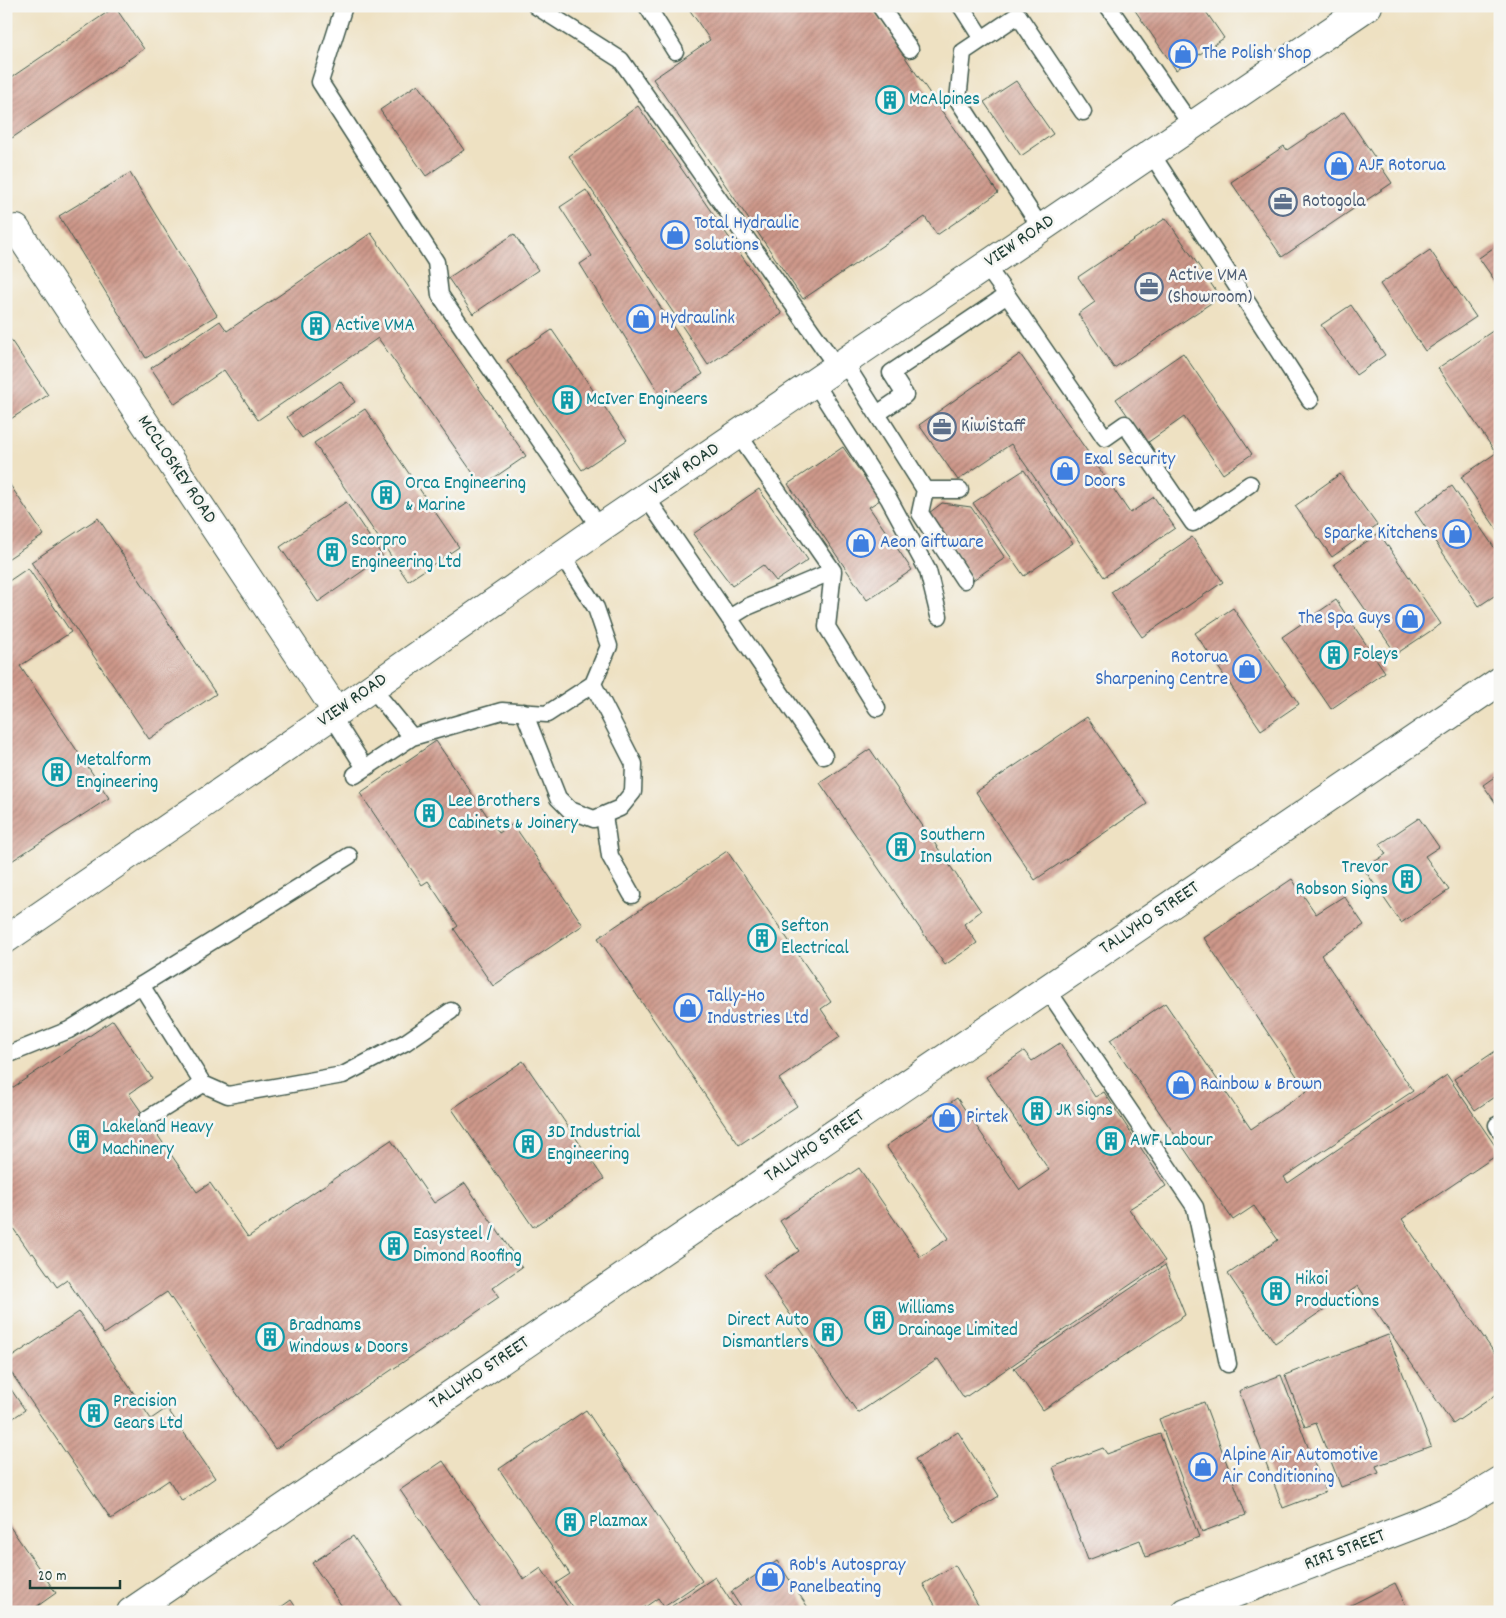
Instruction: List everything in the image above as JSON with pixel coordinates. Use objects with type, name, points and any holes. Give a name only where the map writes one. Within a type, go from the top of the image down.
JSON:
[{"type":"street","name":"VIEW ROAD","points":[[8,932],[335,714],[600,528],[1368,6]]},
{"type":"street","name":"MCCLOSKEY ROAD","points":[[16,229],[335,714]]},
{"type":"street","name":"TALLYHO STREET","points":[[131,1612],[1500,681]]},
{"type":"street","name":"RIRI STREET","points":[[1186,1612],[1424,1521],[1459,1506],[1500,1481]]},
{"type":"lane","points":[[344,6],[320,82],[436,262],[440,295],[600,528]]},
{"type":"lane","points":[[536,6],[621,60],[877,414],[925,490],[920,513],[964,580]]},
{"type":"lane","points":[[647,6],[675,51]]},
{"type":"lane","points":[[880,6],[910,49]]},
{"type":"lane","points":[[961,6],[982,39]]},
{"type":"lane","points":[[1108,6],[1192,126]]},
{"type":"lane","points":[[1041,228],[958,100],[963,52],[1018,11],[1083,112]]},
{"type":"lane","points":[[1151,154],[1310,400]]},
{"type":"lane","points":[[986,266],[1105,438],[1125,424],[1193,523],[1250,484]]},
{"type":"lane","points":[[877,414],[905,394],[891,374],[1007,295]]},
{"type":"lane","points":[[814,383],[889,499],[928,571],[939,616]]},
{"type":"lane","points":[[738,434],[833,571],[827,627],[877,708]]},
{"type":"lane","points":[[925,490],[960,490]]},
{"type":"lane","points":[[646,497],[824,756]]},
{"type":"lane","points":[[335,714],[360,771],[412,737],[502,711],[547,714],[593,684],[609,646],[596,608],[562,555]]},
{"type":"lane","points":[[728,618],[833,571]]},
{"type":"lane","points":[[524,712],[558,798],[570,810],[594,819],[604,815],[620,808],[633,792],[634,764],[593,684]]},
{"type":"lane","points":[[372,688],[412,737]]},
{"type":"lane","points":[[604,815],[610,856],[632,895]]},
{"type":"lane","points":[[8,1052],[69,1030],[350,856]]},
{"type":"lane","points":[[141,985],[203,1084],[228,1095],[343,1074],[406,1042],[451,1011]]},
{"type":"lane","points":[[1047,989],[1195,1207],[1228,1364]]},
{"type":"lane","points":[[147,1120],[203,1084]]},
{"type":"lane","points":[[1500,1124],[1497,1125],[1500,1130]]},
{"type":"building","points":[[687,6],[870,6],[998,193],[937,235],[925,217],[803,299],[653,79],[710,40]]},
{"type":"building","name":"The Polish Shop","points":[[1132,6],[1202,6],[1224,38],[1176,70]]},
{"type":"building","points":[[115,7],[144,49],[12,138],[6,130],[6,81]]},
{"type":"building","points":[[1016,81],[1053,134],[1021,156],[984,102]]},
{"type":"building","points":[[418,84],[464,150],[426,176],[380,110]]},
{"type":"building","name":"Total Hydraulic Solutions","points":[[638,106],[782,314],[708,365],[569,156]]},
{"type":"building","points":[[1344,112],[1392,183],[1282,257],[1231,182],[1284,146],[1287,150]]},
{"type":"building","points":[[130,173],[217,315],[146,358],[59,216]]},
{"type":"building","name":"Hydraulink","points":[[586,190],[703,374],[663,399],[580,264],[592,256],[560,207]]},
{"type":"building","name":"Active VMA (Showroom)","points":[[1166,218],[1220,297],[1114,368],[1078,314],[1095,302],[1078,277]]},
{"type":"building","name":"Active VMA","points":[[371,233],[526,456],[482,486],[378,338],[258,420],[224,370],[175,404],[151,368],[220,321],[227,331]]},
{"type":"building","points":[[514,234],[538,270],[473,314],[448,278]]},
{"type":"building","points":[[1500,243],[1500,288],[1479,258]]},
{"type":"building","points":[[1430,250],[1476,317],[1425,351],[1380,284]]},
{"type":"building","points":[[1351,305],[1385,355],[1356,375],[1321,325]]},
{"type":"building","points":[[1500,326],[1500,534],[1461,477],[1496,453],[1438,368]]},
{"type":"building","name":"McIver Engineers","points":[[552,330],[627,440],[582,470],[507,360]]},
{"type":"building","points":[[8,336],[48,395],[6,422],[6,337]]},
{"type":"building","points":[[1183,353],[1252,454],[1223,474],[1184,417],[1147,443],[1116,399]]},
{"type":"building","name":"Exal Security Doors","points":[[1020,354],[1130,513],[1154,497],[1175,528],[1104,577],[1011,444],[958,480],[919,425]]},
{"type":"building","points":[[340,381],[355,402],[302,438],[287,417]]},
{"type":"building","name":"Orca Engineering & Marine","points":[[365,409],[459,547],[408,581],[314,443]]},
{"type":"building","name":"Aeon Giftware","points":[[843,447],[880,500],[869,507],[912,570],[867,600],[788,484]]},
{"type":"building","points":[[1024,470],[1073,543],[1024,576],[973,503]]},
{"type":"building","points":[[1340,474],[1377,525],[1332,557],[1295,506]]},
{"type":"building","points":[[6,479],[44,535],[6,560]]},
{"type":"building","name":"Sparke Kitchens","points":[[1452,486],[1500,556],[1500,592],[1479,606],[1415,512]]},
{"type":"building","points":[[759,489],[808,560],[776,581],[763,565],[732,586],[693,534]]},
{"type":"building","name":"Scorpro Engineering Ltd","points":[[346,502],[383,557],[318,602],[280,547]]},
{"type":"building","points":[[942,503],[971,507],[1005,558],[973,580],[929,513]]},
{"type":"building","points":[[98,518],[216,694],[149,739],[31,562]]},
{"type":"building","points":[[1379,533],[1441,624],[1396,654],[1334,564]]},
{"type":"building","points":[[1192,537],[1223,582],[1142,637],[1111,592]]},
{"type":"building","points":[[28,568],[71,632],[20,666],[109,798],[7,864],[6,583]]},
{"type":"building","name":"Foleys","points":[[1336,600],[1385,672],[1331,709],[1282,637]]},
{"type":"building","name":"Rotorua Sharpening Centre","points":[[1233,608],[1299,704],[1261,730],[1195,633]]},
{"type":"building","points":[[1087,717],[1147,804],[1035,880],[976,792]]},
{"type":"building","points":[[436,741],[499,833],[513,824],[583,925],[493,986],[454,929],[458,926],[428,881],[422,885],[360,793]]},
{"type":"building","name":"Southern Insulation","points":[[870,749],[981,911],[964,924],[977,943],[945,965],[820,783]]},
{"type":"building","points":[[1500,773],[1500,809],[1483,785]]},
{"type":"building","name":"Trevor Robson Signs","points":[[1419,818],[1439,847],[1425,856],[1449,890],[1401,923],[1364,869],[1386,854],[1380,844]]},
{"type":"building","points":[[727,851],[831,1002],[821,1009],[840,1037],[779,1079],[797,1106],[739,1145],[598,938]]},
{"type":"building","points":[[1292,879],[1316,914],[1344,896],[1364,925],[1321,955],[1413,1091],[1284,1177],[1288,1183],[1447,1075],[1500,1153],[1402,1219],[1500,1361],[1500,1392],[1453,1424],[1358,1286],[1275,1343],[1228,1274],[1278,1240],[1254,1206],[1233,1220],[1110,1040],[1165,1003],[1251,1129],[1307,1091],[1204,938]]},
{"type":"building","points":[[113,1020],[152,1078],[129,1094],[197,1192],[210,1183],[248,1237],[391,1140],[434,1203],[465,1183],[522,1267],[492,1288],[499,1297],[275,1449],[167,1292],[104,1334],[67,1280],[57,1287],[6,1218],[6,1092]]},
{"type":"building","points":[[1060,1043],[1095,1097],[1104,1092],[1166,1186],[1129,1209],[1165,1261],[964,1398],[938,1359],[858,1413],[763,1275],[799,1251],[780,1221],[859,1168],[920,1257],[949,1238],[886,1146],[957,1098],[1020,1190],[1049,1170],[986,1077],[1024,1051],[1032,1061]]},
{"type":"building","points":[[1500,1048],[1500,1093],[1475,1110],[1454,1079]]},
{"type":"building","name":"3D Industrial Engineering","points":[[523,1061],[604,1179],[533,1227],[452,1109]]},
{"type":"building","points":[[1165,1265],[1185,1315],[1043,1410],[1014,1368]]},
{"type":"building","name":"Precision Gears Ltd","points":[[79,1312],[151,1419],[167,1408],[215,1478],[182,1501],[169,1480],[111,1519],[6,1365],[6,1361]]},
{"type":"building","points":[[1388,1335],[1431,1446],[1376,1466],[1379,1473],[1341,1487],[1316,1423],[1305,1427],[1285,1375]]},
{"type":"building","points":[[1281,1375],[1325,1492],[1283,1508],[1239,1391]]},
{"type":"building","points":[[6,1382],[25,1410],[6,1423]]},
{"type":"building","name":"Alpine Air Automotive Air Conditioning","points":[[1204,1402],[1246,1515],[1202,1532],[1159,1419]]},
{"type":"building","points":[[586,1410],[702,1581],[664,1607],[658,1598],[638,1612],[576,1612],[556,1583],[570,1574],[499,1469]]},
{"type":"building","points":[[958,1432],[999,1496],[955,1523],[915,1459]]},
{"type":"building","points":[[1160,1434],[1199,1537],[1146,1557],[1140,1540],[1088,1560],[1053,1467],[1103,1448],[1107,1454]]},
{"type":"building","points":[[443,1461],[524,1580],[541,1568],[571,1612],[483,1612],[400,1490]]},
{"type":"building","points":[[6,1521],[56,1593],[29,1612],[6,1612]]},
{"type":"building","points":[[353,1536],[405,1612],[346,1612],[312,1563]]},
{"type":"building","name":"Rob's Autospray Panelbeating","points":[[777,1561],[811,1612],[744,1612],[731,1592]]},
{"type":"building","points":[[955,1565],[982,1612],[939,1612],[923,1584]]},
{"type":"building","points":[[715,1577],[738,1612],[676,1612],[672,1606]]},
{"type":"building","points":[[1395,1583],[1409,1612],[1350,1612],[1347,1607]]},
{"type":"building","points":[[291,1600],[299,1612],[274,1612]]},
{"type":"place","name":"The Polish Shop","points":[[1183,54]]},
{"type":"place","name":"McAlpines","points":[[890,100]]},
{"type":"place","name":"AJF Rotorua","points":[[1339,166]]},
{"type":"place","name":"Rotogola","points":[[1283,202]]},
{"type":"place","name":"Total Hydraulic Solutions","points":[[675,235]]},
{"type":"place","name":"Active VMA (Showroom)","points":[[1149,287]]},
{"type":"place","name":"Hydraulink","points":[[641,319]]},
{"type":"place","name":"Active VMA","points":[[316,326]]},
{"type":"place","name":"McIver Engineers","points":[[567,400]]},
{"type":"place","name":"KiwiStaff","points":[[942,427]]},
{"type":"place","name":"Exal Security Doors","points":[[1065,471]]},
{"type":"place","name":"Orca Engineering & Marine","points":[[386,495]]},
{"type":"place","name":"Sparke Kitchens","points":[[1457,534]]},
{"type":"place","name":"Aeon Giftware","points":[[861,543]]},
{"type":"place","name":"Scorpro Engineering Ltd","points":[[332,552]]},
{"type":"place","name":"The Spa Guys","points":[[1410,619]]},
{"type":"place","name":"Foleys","points":[[1334,655]]},
{"type":"place","name":"Rotorua Sharpening Centre","points":[[1247,669]]},
{"type":"place","name":"Metalform Engineering","points":[[57,772]]},
{"type":"place","name":"Lee Brothers Cabinets & Joinery","points":[[429,813]]},
{"type":"place","name":"Southern Insulation","points":[[901,847]]},
{"type":"place","name":"Trevor Robson Signs","points":[[1407,879]]},
{"type":"place","name":"Sefton Electrical","points":[[762,938]]},
{"type":"place","name":"Tally-Ho Industries Ltd","points":[[688,1008]]},
{"type":"place","name":"Rainbow & Brown","points":[[1181,1085]]},
{"type":"place","name":"JK Signs","points":[[1037,1111]]},
{"type":"place","name":"Pirtek","points":[[947,1118]]},
{"type":"place","name":"Lakeland Heavy Machinery","points":[[83,1139]]},
{"type":"place","name":"AWF Labour","points":[[1111,1141]]},
{"type":"place","name":"3D Industrial Engineering","points":[[528,1144]]},
{"type":"place","name":"Easysteel / Dimond Roofing","points":[[394,1246]]},
{"type":"place","name":"Hikoi Productions","points":[[1276,1291]]},
{"type":"place","name":"Williams Drainage Limited","points":[[879,1320]]},
{"type":"place","name":"Direct Auto Dismantlers","points":[[828,1332]]},
{"type":"place","name":"Bradnams Windows & Doors","points":[[270,1337]]},
{"type":"place","name":"Precision Gears Ltd","points":[[94,1413]]},
{"type":"place","name":"Alpine Air Automotive Air Conditioning","points":[[1203,1467]]},
{"type":"place","name":"Plazmax","points":[[570,1522]]},
{"type":"place","name":"Rob's Autospray Panelbeating","points":[[770,1577]]}]
